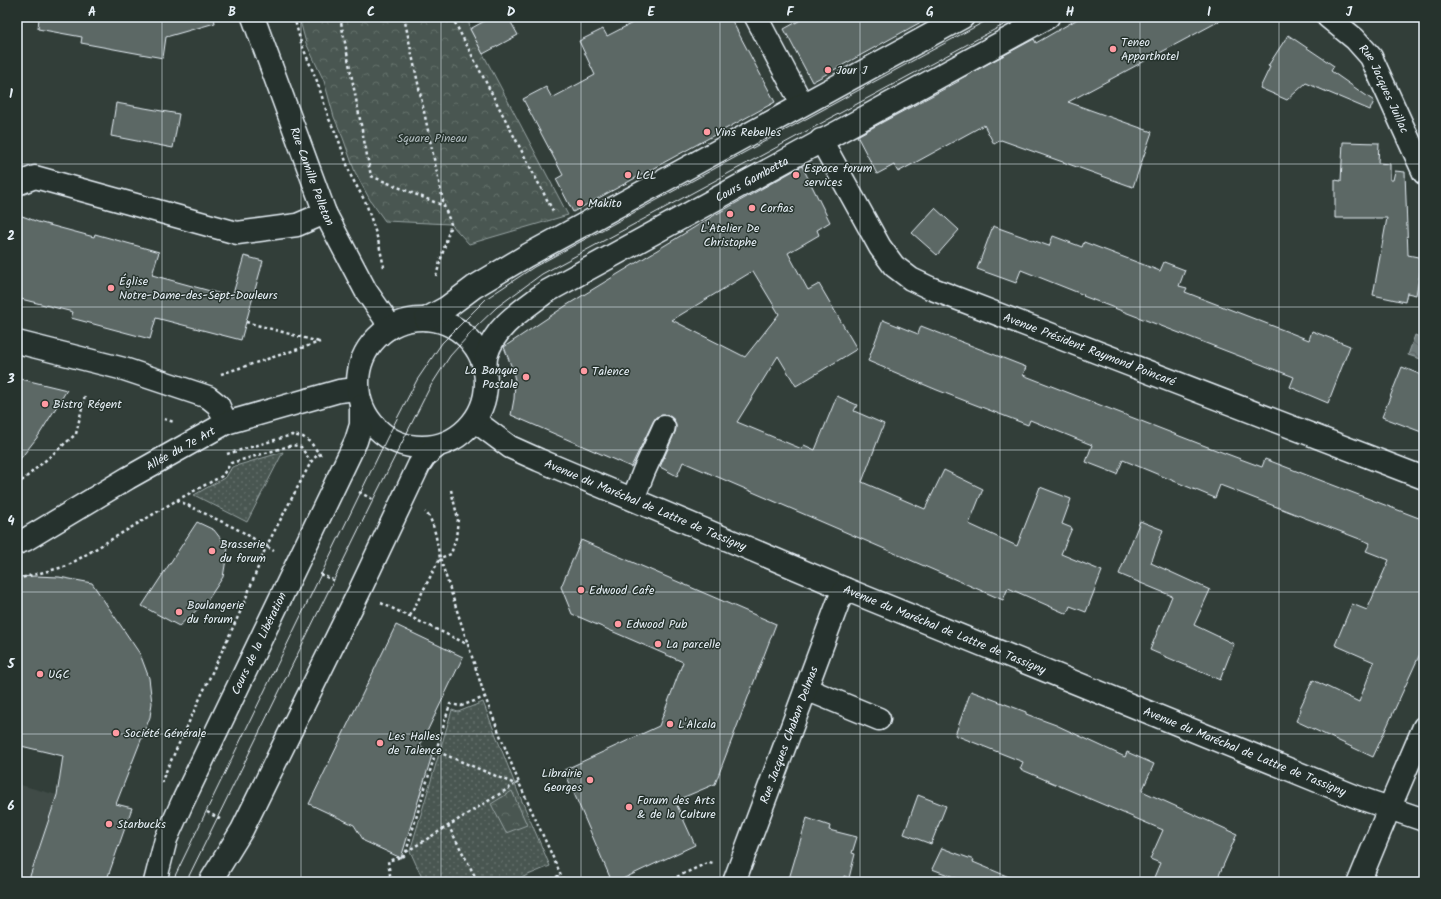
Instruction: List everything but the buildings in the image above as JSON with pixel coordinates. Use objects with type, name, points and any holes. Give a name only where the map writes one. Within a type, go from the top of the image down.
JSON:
[{"type":"street","name":"Rue Camille Pelletan","points":[[253,17],[325,213],[366,291],[384,317],[389,328]]},
{"type":"street","points":[[756,17],[802,104]]},
{"type":"street","points":[[426,319],[446,308],[474,287],[565,234],[963,17]]},
{"type":"street","name":"Cours Gambetta","points":[[485,369],[486,355],[492,340],[509,321],[546,292],[1048,17]]},
{"type":"street","name":"Rue Jacques Juillac","points":[[1328,17],[1355,39],[1371,57],[1424,173]]},
{"type":"street","name":"Avenue Président Raymond Poincaré","points":[[821,140],[880,247],[894,266],[911,279],[930,288],[1424,478]]},
{"type":"street","points":[[17,184],[35,177],[237,233],[297,226],[325,213]]},
{"type":"street","points":[[426,319],[442,322],[456,329],[467,337],[475,346],[485,369],[487,383],[485,396],[481,409],[474,421],[464,432],[455,438],[436,446],[418,448],[401,444],[387,438],[376,429],[368,419],[359,397],[358,371],[364,354],[375,339],[389,328],[407,320],[426,319]]},
{"type":"street","points":[[17,342],[124,369],[196,392],[208,397],[218,405],[226,423]]},
{"type":"street","name":"Allée du 7e Art","points":[[17,543],[25,540],[128,478],[226,423],[339,391],[359,397]]},
{"type":"street","name":"Cours de la Libération","points":[[155,882],[166,840],[183,800],[340,478],[356,441],[361,425],[359,397]]},
{"type":"street","name":"Avenue du Maréchal de Lattre de Tassigny","points":[[474,421],[510,447],[845,589],[1357,797],[1424,820]]},
{"type":"street","points":[[633,499],[664,427]]},
{"type":"street","points":[[210,882],[242,830],[359,592],[398,506],[419,465],[425,456],[436,446]]},
{"type":"street","name":"Rue Jacques Chaban Delmas","points":[[736,876],[838,603],[845,589]]},
{"type":"street","points":[[806,689],[879,719]]},
{"type":"street","points":[[1359,882],[1424,727]]},
{"type":"path","points":[[294,17],[301,43],[317,81],[329,119],[338,138],[351,176],[366,204],[378,240],[384,271]]},
{"type":"path","points":[[340,17],[371,176],[444,206]]},
{"type":"path","points":[[404,17],[444,206],[451,224],[436,276]]},
{"type":"path","points":[[452,17],[565,234]]},
{"type":"path","points":[[196,392],[200,381],[320,342],[246,322]]},
{"type":"path","points":[[17,485],[76,434],[85,395]]},
{"type":"path","points":[[164,419],[175,422]]},
{"type":"path","points":[[226,454],[292,435],[303,437],[311,443],[340,478],[361,493],[373,500],[418,509],[429,515],[440,558],[485,697],[519,783],[565,882]]},
{"type":"path","points":[[17,579],[67,566],[177,500],[222,476],[231,462],[293,445],[301,447],[311,462]]},
{"type":"path","points":[[242,830],[166,793],[162,780],[242,608],[266,547],[311,462],[323,450]]},
{"type":"path","points":[[410,616],[440,558],[451,554],[456,538],[458,519],[451,490]]},
{"type":"path","points":[[177,500],[241,531],[266,547]]},
{"type":"path","points":[[406,852],[450,704],[461,706],[485,697]]},
{"type":"path","points":[[436,751],[514,784]]},
{"type":"path","points":[[391,882],[388,861],[404,856],[406,852],[448,825],[514,784],[519,783]]},
{"type":"path","points":[[448,825],[478,882]]},
{"type":"path","points":[[666,882],[709,862],[736,876]]},
{"type":"path","points":[[545,882],[561,875]]},
{"type":"shaded area","points":[[17,784],[57,795],[132,808],[106,882],[17,882]]},
{"type":"green space","name":"Square Pineau","points":[[299,17],[468,17],[470,29],[568,215],[469,244],[451,224],[385,221],[370,200],[355,172],[334,117],[324,81],[306,43]]},
{"type":"green space","points":[[283,452],[247,522],[194,495],[226,477],[232,467]]},
{"type":"green space","points":[[483,702],[518,792],[550,866],[511,882],[424,882],[410,851],[452,710],[458,712]]},
{"type":"green space","points":[[512,791],[527,825],[506,833],[491,804]]},
{"type":"water","points":[[1415,335],[1424,339],[1424,360],[1408,355]]},
{"type":"tram line","points":[[172,882],[387,438],[417,380],[442,343],[487,298],[534,267],[993,17]]},
{"type":"tram line","points":[[186,882],[430,387],[450,356],[477,326],[497,307],[542,274],[1018,17]]},
{"type":"place","name":"Teneo Apparthotel","points":[[1113,49]]},
{"type":"place","name":"Jour J","points":[[828,70]]},
{"type":"place","name":"Vins Rebelles","points":[[707,132]]},
{"type":"place","name":"LCL","points":[[628,175]]},
{"type":"place","name":"Espace forum services","points":[[796,175]]},
{"type":"place","name":"Makito","points":[[580,203]]},
{"type":"place","name":"Corfias","points":[[752,208]]},
{"type":"place","name":"L'Atelier De Christophe","points":[[730,214]]},
{"type":"place","name":"Église Notre-Dame-des-Sept-Douleurs","points":[[111,288]]},
{"type":"place","name":"Talence","points":[[584,371]]},
{"type":"place","name":"La Banque Postale","points":[[526,377]]},
{"type":"place","name":"Bistro Régent","points":[[45,404]]},
{"type":"place","name":"Brasserie du forum","points":[[212,551]]},
{"type":"place","name":"Edwood Cafe","points":[[581,590]]},
{"type":"place","name":"Boulangerie du forum","points":[[179,612]]},
{"type":"place","name":"Edwood Pub","points":[[618,624]]},
{"type":"place","name":"La parcelle","points":[[658,644]]},
{"type":"place","name":"UGC","points":[[40,674]]},
{"type":"place","name":"L'Alcala","points":[[670,724]]},
{"type":"place","name":"Société Générale","points":[[116,733]]},
{"type":"place","name":"Les Halles de Talence","points":[[380,743]]},
{"type":"place","name":"Librairie Georges","points":[[590,780]]},
{"type":"place","name":"Forum des Arts & de la Culture","points":[[629,807]]},
{"type":"place","name":"Starbucks","points":[[109,824]]}]
